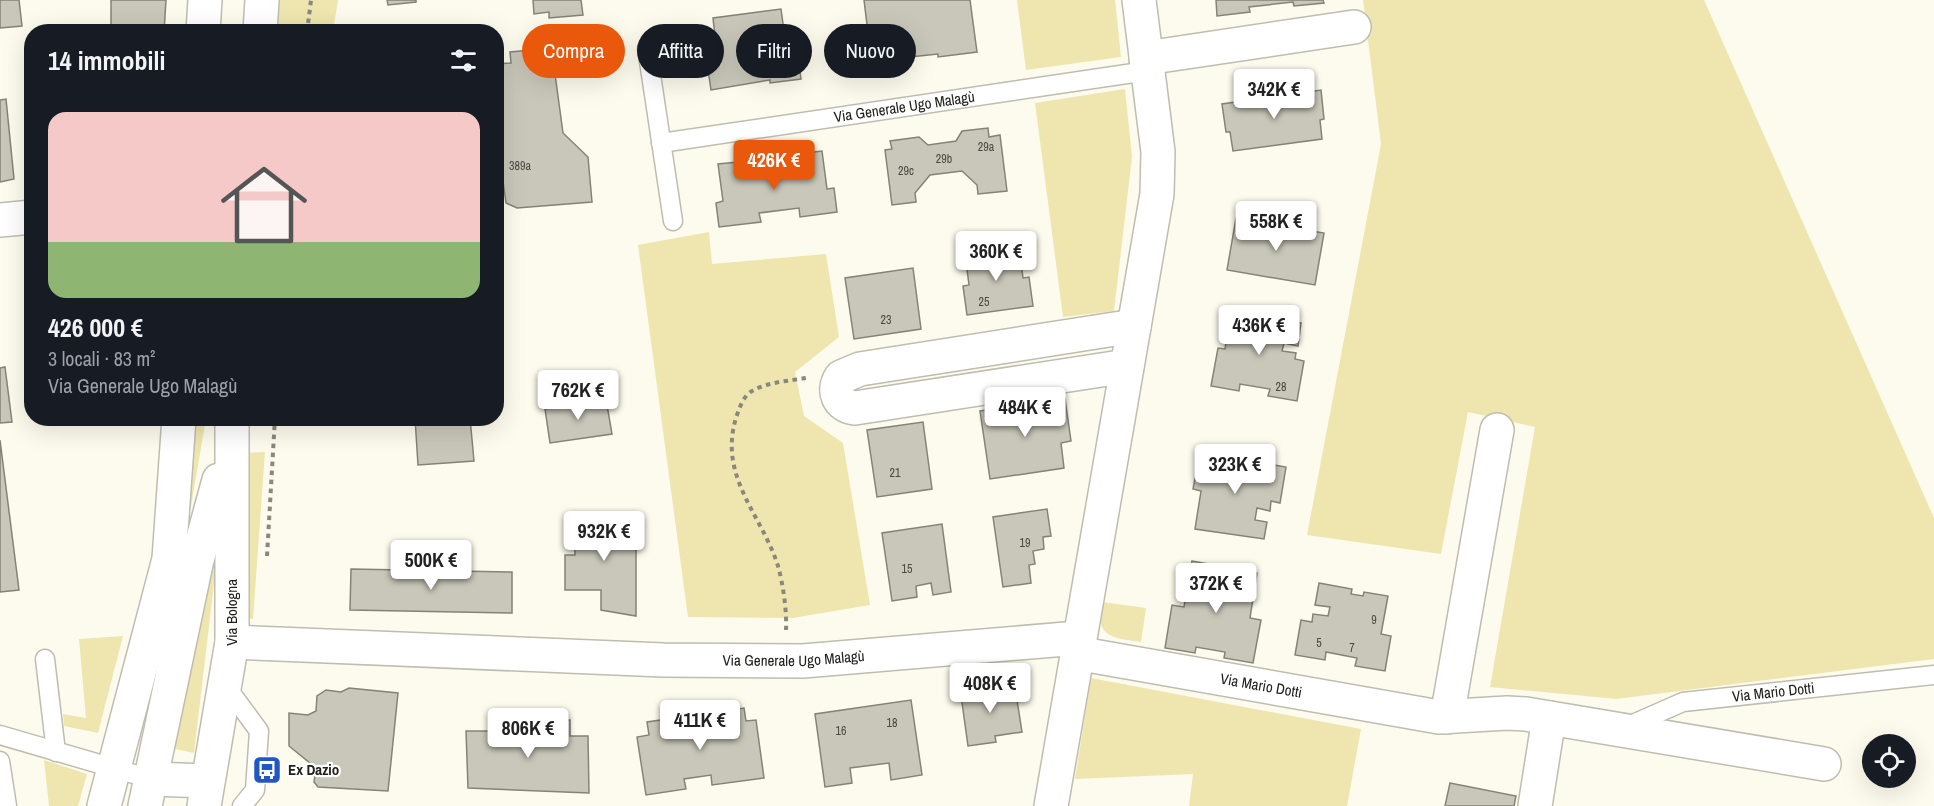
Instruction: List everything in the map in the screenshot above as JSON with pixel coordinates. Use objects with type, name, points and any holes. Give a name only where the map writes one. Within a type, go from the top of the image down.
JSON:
[{"type":"street","points":[[204,24],[205,0]]},
{"type":"street","points":[[260,24],[262,0]]},
{"type":"street","points":[[1051,806],[1158,176],[1139,0]]},
{"type":"street","name":"Via Generale Ugo Malagù","points":[[1147,64],[1354,27]]},
{"type":"street","points":[[0,220],[24,218]]},
{"type":"street","points":[[1127,366],[849,408],[838,399],[837,386],[846,374],[860,369],[1134,326]]},
{"type":"street","name":"Via Bologna","points":[[179,426],[183,562],[148,793],[206,793],[232,642],[231,430]]},
{"type":"street","name":"Via Bologna","points":[[104,806],[183,562],[231,430]]},
{"type":"street","points":[[1447,717],[1497,430]]},
{"type":"street","name":"Via Generale Ugo Malagù","points":[[232,642],[663,660],[784,661],[1077,646]]},
{"type":"street","name":"Via Mario Dotti","points":[[1077,646],[1447,717],[1507,713],[1549,718],[1824,764]]},
{"type":"street","points":[[1535,806],[1549,718]]},
{"type":"lane","name":"Via Generale Ugo Malagù","points":[[661,143],[1147,64]]},
{"type":"lane","points":[[651,78],[673,221]]},
{"type":"lane","points":[[45,659],[56,752]]},
{"type":"lane","name":"Via Mario Dotti","points":[[1618,730],[1683,702],[1934,675]]},
{"type":"lane","points":[[225,685],[260,731],[255,790],[242,806]]},
{"type":"lane","points":[[0,735],[114,770],[148,793]]},
{"type":"lane","points":[[0,761],[7,806]]},
{"type":"path","points":[[308,24],[311,0]]},
{"type":"path","points":[[784,661],[787,623],[778,566],[739,487],[733,455],[734,426],[741,404],[751,391],[771,384],[860,369]]},
{"type":"path","points":[[266,561],[274,426]]},
{"type":"shaded area","points":[[280,0],[338,0],[334,24],[278,24]]},
{"type":"shaded area","points":[[1017,0],[1115,0],[1121,57],[1026,70]]},
{"type":"shaded area","points":[[1363,0],[1704,0],[1934,518],[1934,659],[1616,699],[1490,687],[1535,427],[1468,412],[1441,554],[1307,535],[1381,144]]},
{"type":"shaded area","points":[[1125,89],[1132,157],[1114,311],[1063,317],[1035,103]]},
{"type":"shaded area","points":[[709,232],[712,264],[826,254],[839,337],[795,372],[804,416],[843,443],[870,605],[793,618],[688,617],[638,245]]},
{"type":"shaded area","points":[[185,426],[205,426],[186,535]]},
{"type":"shaded area","points":[[265,452],[253,619],[242,618],[247,453]]},
{"type":"shaded area","points":[[222,516],[194,753],[175,749]]},
{"type":"shaded area","points":[[1102,602],[1146,608],[1141,642],[1114,637],[1103,629],[1100,614]]},
{"type":"shaded area","points":[[123,636],[98,733],[64,726],[63,714],[86,718],[79,639]]},
{"type":"shaded area","points":[[1091,678],[1361,729],[1347,806],[1189,806],[1193,774],[1075,779]]},
{"type":"shaded area","points":[[44,760],[87,774],[78,806],[49,806]]},
{"type":"building","points":[[0,0],[19,0],[22,26],[0,28]]},
{"type":"building","points":[[111,0],[166,0],[164,24],[111,24]]},
{"type":"building","points":[[387,0],[416,0],[416,2],[388,5]]},
{"type":"building","points":[[533,0],[581,0],[583,15],[549,18],[549,12],[534,14]]},
{"type":"building","points":[[864,0],[970,0],[977,52],[938,57],[938,54],[916,56],[916,24],[867,24]]},
{"type":"building","points":[[1216,0],[1323,0],[1324,3],[1294,6],[1293,2],[1249,7],[1250,12],[1217,16]]},
{"type":"building","points":[[781,9],[783,24],[736,24],[736,78],[801,79],[770,83],[770,80],[711,90],[709,78],[724,78],[724,24],[714,24],[713,18]]},
{"type":"building","points":[[522,51],[522,78],[556,78],[563,133],[588,157],[592,202],[517,208],[506,203],[504,63],[511,63],[510,52]]},
{"type":"building","points":[[1289,90],[1289,95],[1321,90],[1324,119],[1320,120],[1322,139],[1233,151],[1230,132],[1226,132],[1222,104],[1256,99],[1255,94]]},
{"type":"building","points":[[6,99],[14,179],[0,182],[0,100]]},
{"type":"building","points":[[988,128],[989,137],[1000,135],[1007,191],[978,194],[977,185],[962,171],[930,175],[915,193],[916,202],[892,205],[885,150],[892,149],[890,141],[919,137],[928,145],[956,141],[962,131]]},
{"type":"building","points":[[822,151],[827,189],[834,188],[837,212],[800,217],[799,208],[759,213],[761,222],[719,227],[716,203],[723,201],[718,164],[748,161],[750,176],[799,170],[798,154]]},
{"type":"building","points":[[1236,218],[1324,233],[1315,285],[1227,270]]},
{"type":"building","points":[[1019,246],[1023,278],[1029,277],[1033,306],[967,315],[963,286],[969,285],[965,254]]},
{"type":"building","points":[[913,268],[921,329],[854,339],[845,278]]},
{"type":"building","points":[[1225,310],[1258,316],[1257,321],[1273,324],[1274,319],[1301,323],[1298,346],[1284,343],[1282,351],[1296,353],[1295,359],[1304,361],[1297,401],[1268,396],[1270,389],[1240,384],[1239,391],[1211,386],[1218,348],[1225,349],[1228,329],[1222,328]]},
{"type":"building","points":[[5,367],[12,422],[0,423],[0,368]]},
{"type":"building","points":[[606,399],[612,434],[550,443],[545,409]]},
{"type":"building","points":[[1065,399],[1071,441],[1061,443],[1064,468],[990,479],[980,411]]},
{"type":"building","points":[[923,422],[932,489],[877,497],[867,430]]},
{"type":"building","points":[[416,426],[471,426],[474,461],[418,465]]},
{"type":"building","points":[[0,440],[19,590],[0,592]]},
{"type":"building","points":[[1200,452],[1229,457],[1228,465],[1255,469],[1257,462],[1286,467],[1280,503],[1271,501],[1270,511],[1257,508],[1255,520],[1267,522],[1264,539],[1195,529],[1201,491],[1193,489]]},
{"type":"building","points":[[1047,509],[1051,536],[1043,537],[1044,549],[1033,551],[1035,564],[1029,565],[1031,583],[1003,587],[993,517]]},
{"type":"building","points":[[575,513],[624,513],[624,542],[636,542],[636,616],[601,610],[601,590],[565,590],[565,555],[575,555]]},
{"type":"building","points":[[942,524],[951,592],[933,595],[931,583],[916,586],[917,597],[892,601],[882,533]]},
{"type":"building","points":[[1192,561],[1257,573],[1250,618],[1261,620],[1253,663],[1224,658],[1225,652],[1196,647],[1195,653],[1165,648],[1172,605],[1184,607]]},
{"type":"building","points":[[351,569],[512,572],[512,613],[350,610]]},
{"type":"building","points":[[1319,583],[1352,589],[1351,594],[1363,596],[1364,592],[1388,596],[1381,634],[1391,636],[1385,671],[1355,666],[1357,658],[1326,652],[1325,660],[1295,655],[1301,620],[1312,622],[1313,614],[1328,616],[1330,607],[1315,605]]},
{"type":"building","points":[[987,684],[988,691],[1015,687],[1022,732],[995,736],[996,742],[968,746],[960,688]]},
{"type":"building","points":[[349,688],[398,693],[388,791],[318,787],[314,782],[316,768],[289,746],[289,713],[308,715],[316,711],[317,696],[326,690],[341,692]]},
{"type":"building","points":[[911,700],[922,775],[891,780],[889,763],[850,768],[852,783],[825,787],[815,714]]},
{"type":"building","points":[[744,708],[746,721],[756,720],[764,778],[712,785],[711,775],[684,779],[686,789],[646,795],[637,737],[649,735],[647,722]]},
{"type":"building","points":[[538,720],[570,720],[570,736],[588,736],[589,793],[468,788],[466,731],[492,731],[492,721],[517,721],[517,737],[538,737]]},
{"type":"building","points":[[1450,783],[1516,796],[1514,806],[1445,806]]},
{"type":"place","name":"Ex Dazio","points":[[267,770]]}]
